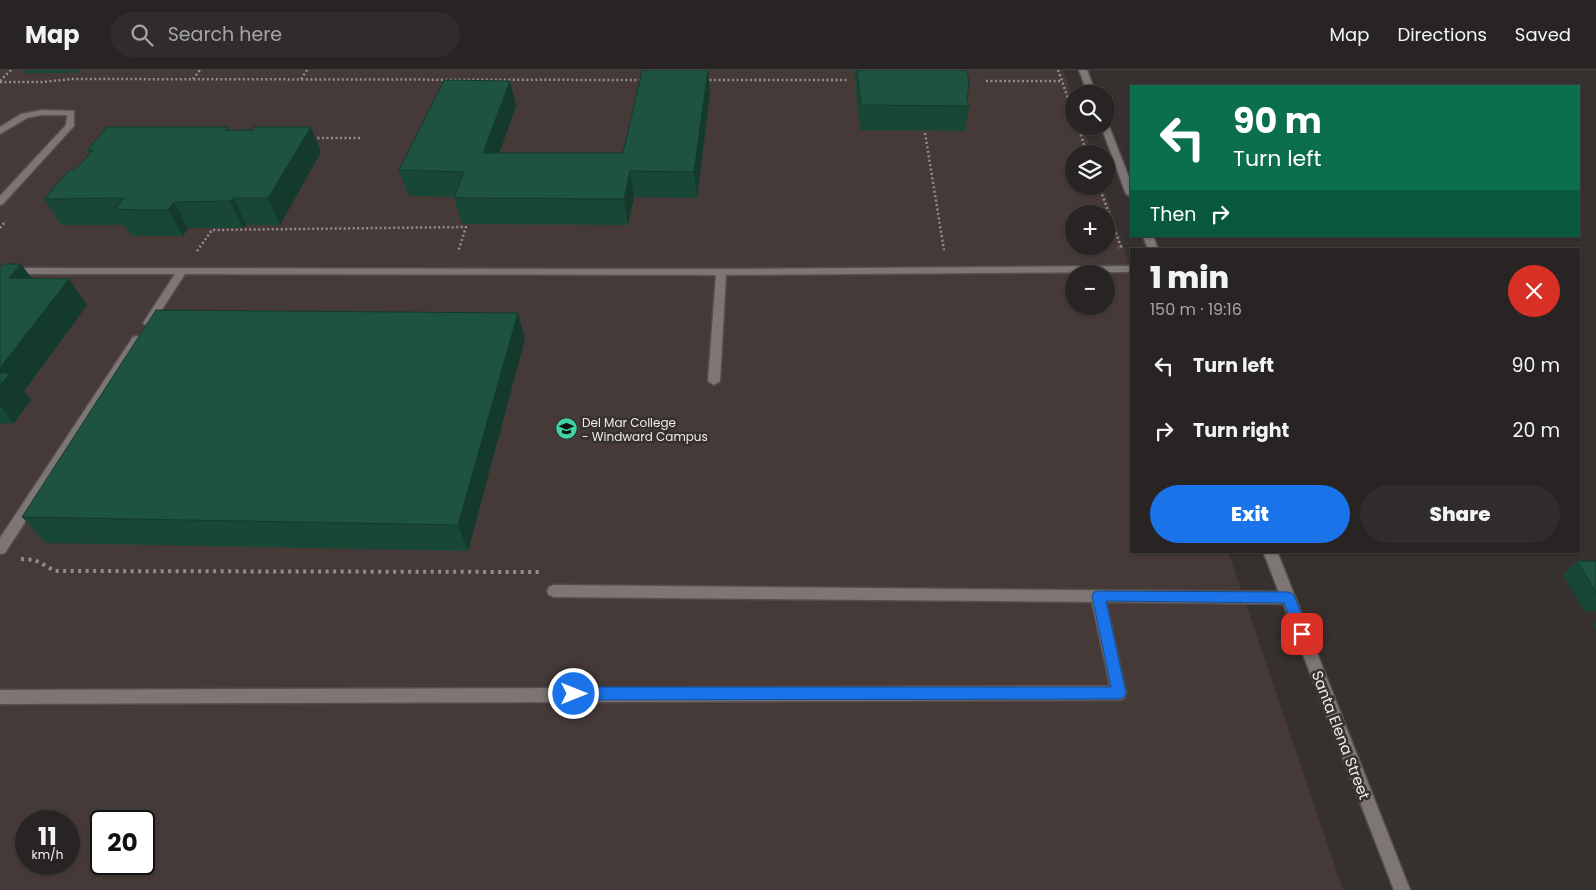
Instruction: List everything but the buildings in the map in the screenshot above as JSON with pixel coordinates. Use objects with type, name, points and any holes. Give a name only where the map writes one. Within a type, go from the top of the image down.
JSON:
[{"type":"street","points":[[1083,70],[1089,85]]},
{"type":"street","points":[[0,131],[10,121],[26,114],[49,110],[71,113],[70,126],[0,202]]},
{"type":"street","points":[[1108,135],[1130,191]]},
{"type":"street","points":[[0,271],[721,272],[1130,269]]},
{"type":"street","points":[[0,549],[182,271]]},
{"type":"street","points":[[714,381],[721,272]]},
{"type":"street","name":"Santa Elena Street","points":[[1271,553],[1402,890]]},
{"type":"street","points":[[554,591],[1288,598]]},
{"type":"street","points":[[0,697],[1119,693],[1098,596]]},
{"type":"path","points":[[0,81],[12,70]]},
{"type":"path","points":[[192,80],[200,70]]},
{"type":"path","points":[[301,79],[307,70]]},
{"type":"path","points":[[1058,70],[1065,91]]},
{"type":"path","points":[[0,81],[43,82],[71,79],[647,80]]},
{"type":"path","points":[[697,80],[847,80]]},
{"type":"path","points":[[986,81],[1061,81]]},
{"type":"path","points":[[925,133],[945,258]]},
{"type":"path","points":[[312,138],[362,138]]},
{"type":"path","points":[[0,228],[6,221]]},
{"type":"path","points":[[194,256],[212,230],[466,227],[456,257]]},
{"type":"path","points":[[18,559],[35,560],[56,571],[544,572]]},
{"type":"shaded area","name":"Del Mar College - Windward Campus","points":[[0,70],[1063,70],[1068,85],[1065,85],[1065,135],[1086,135],[1089,145],[1065,145],[1065,195],[1106,195],[1109,205],[1065,205],[1065,255],[1115,255],[1115,222],[1130,266],[1130,553],[1229,553],[1343,890],[0,890]]},
{"type":"place","name":"Del Mar College - Windward Campus","points":[[566,429]]},
{"type":"route","points":[[574,694],[1119,693],[1098,596],[1288,598],[1302,634]]}]
